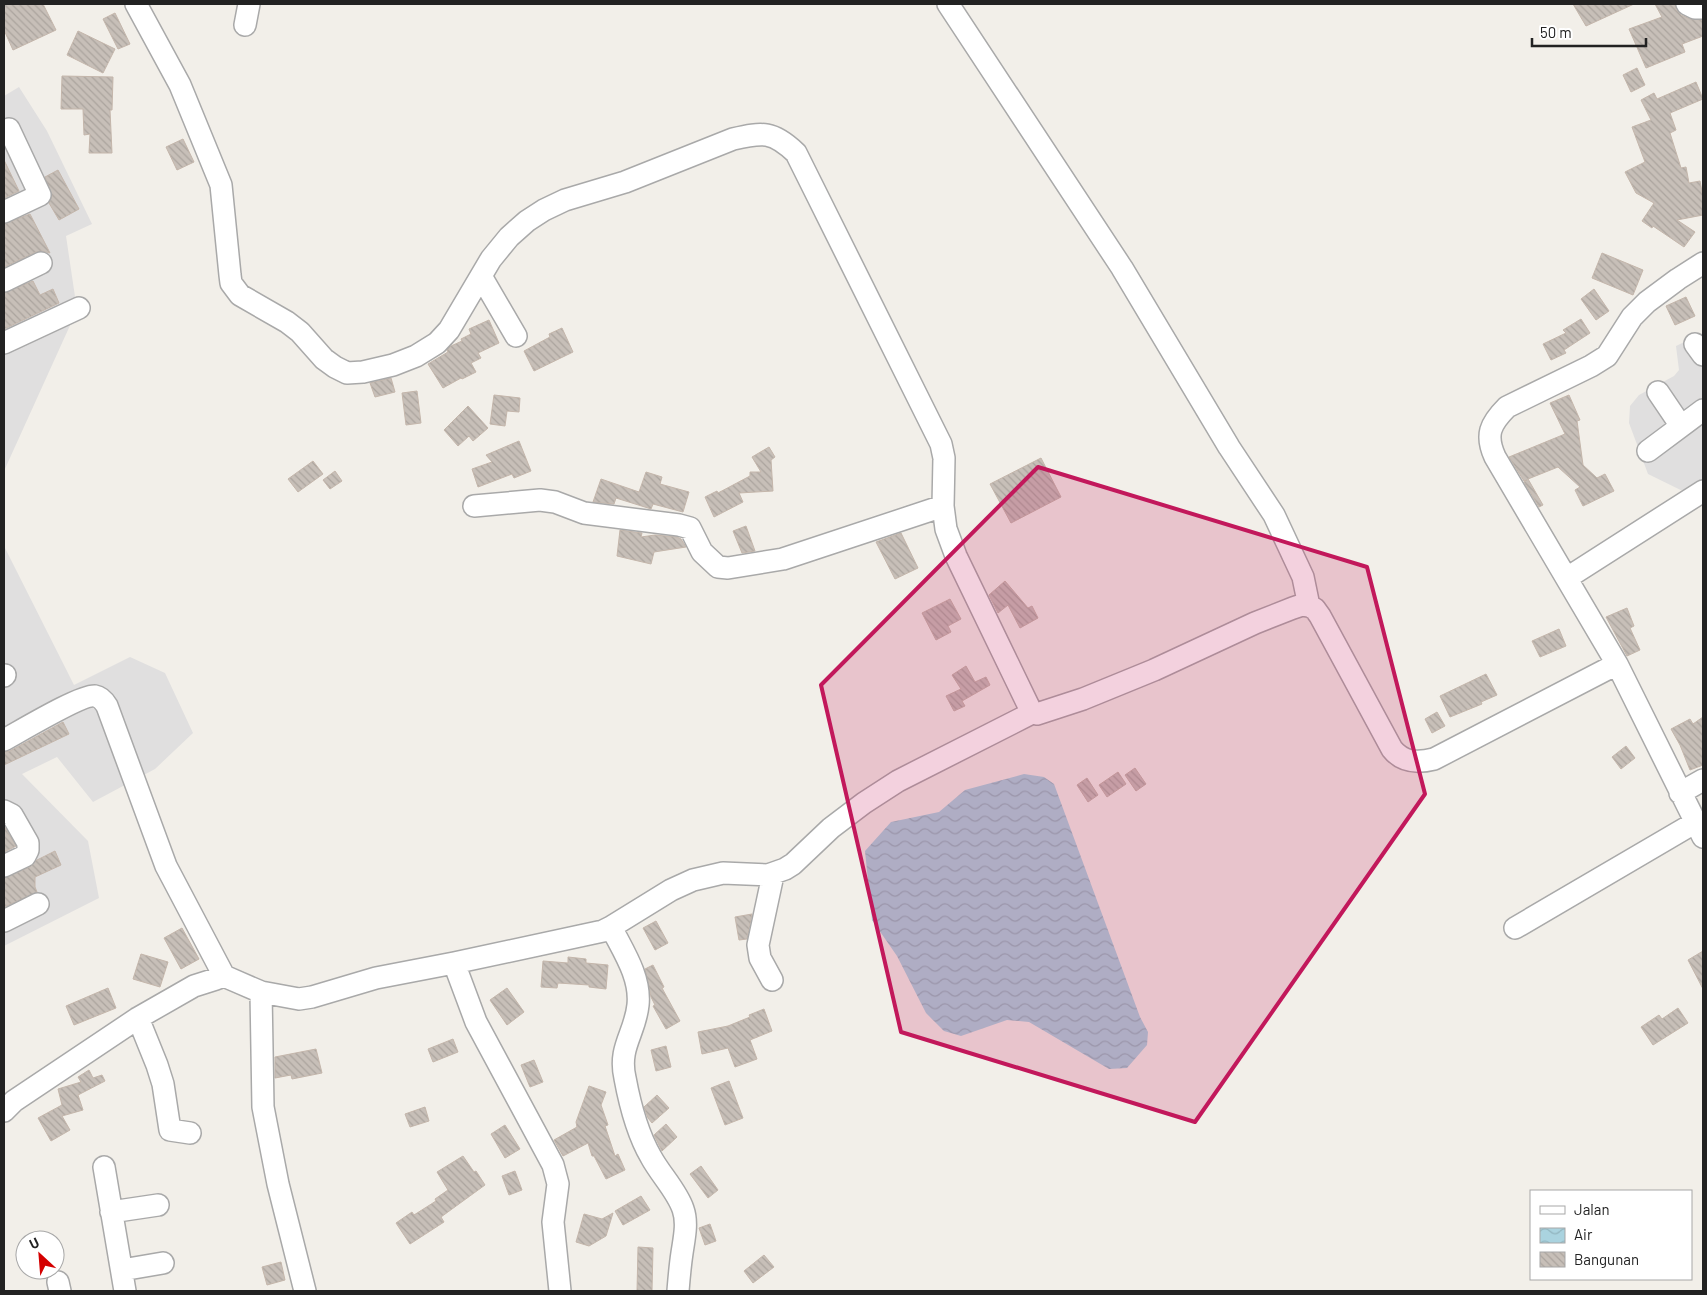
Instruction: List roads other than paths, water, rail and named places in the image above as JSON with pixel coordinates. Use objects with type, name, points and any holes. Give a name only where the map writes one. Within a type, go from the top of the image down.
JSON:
[{"type":"street","points":[[136,4],[180,85],[221,185],[231,283],[240,295],[287,322],[300,332],[324,359],[335,367],[347,372],[363,372],[393,365],[416,356],[437,343],[449,330],[491,259],[509,237],[527,221],[544,210],[566,200],[625,182],[733,139],[767,134],[784,142],[796,153],[941,444],[944,458],[943,506],[946,529],[956,556],[1032,713]]},
{"type":"street","points":[[245,25],[249,4]]},
{"type":"street","points":[[948,4],[1122,268],[1229,447],[1274,515],[1303,577],[1309,606]]},
{"type":"street","points":[[1688,4],[1695,8],[1703,8]]},
{"type":"street","points":[[4,212],[40,195],[10,143]]},
{"type":"street","points":[[4,281],[41,263]]},
{"type":"street","points":[[1515,928],[1700,829],[1680,793],[1617,664],[1495,457],[1490,444],[1492,425],[1497,416],[1507,407],[1591,366],[1607,356],[1632,318],[1648,302],[1703,263]]},
{"type":"street","points":[[481,276],[516,336]]},
{"type":"street","points":[[4,343],[79,308]]},
{"type":"street","points":[[1658,392],[1681,426]]},
{"type":"street","points":[[1648,451],[1703,410]]},
{"type":"street","points":[[1567,578],[1703,491]]},
{"type":"street","points":[[474,506],[540,500],[555,502],[584,513],[679,525],[690,528],[702,552],[718,567],[728,568],[783,559],[943,506]]},
{"type":"street","points":[[4,740],[80,699],[95,696],[102,699],[107,706],[166,866],[224,976],[261,992],[299,999],[376,978],[603,931],[671,890],[693,880],[724,873],[773,875],[793,864],[831,828],[864,803],[898,781],[1032,713],[1037,714],[1082,699],[1154,670],[1255,623],[1302,605],[1315,608],[1392,749],[1401,758],[1410,761],[1421,762],[1434,759],[1617,664]]},
{"type":"street","points":[[1680,793],[1703,780]]},
{"type":"street","points":[[4,811],[12,815],[29,847],[25,856],[4,866]]},
{"type":"street","points":[[772,980],[760,958],[758,945],[773,875]]},
{"type":"street","points":[[4,921],[38,904]]},
{"type":"street","points":[[611,927],[634,974],[638,988],[638,1005],[633,1026],[625,1045],[623,1061],[624,1076],[632,1108],[639,1132],[651,1157],[683,1208],[685,1215],[686,1223],[678,1291]]},
{"type":"street","points":[[454,963],[476,1022],[553,1165],[558,1184],[553,1222],[560,1291]]},
{"type":"street","points":[[4,1111],[14,1101],[138,1018],[194,986],[224,976]]},
{"type":"street","points":[[261,992],[263,1108],[278,1184],[305,1291]]},
{"type":"street","points":[[138,1018],[163,1084],[170,1130],[190,1133]]},
{"type":"street","points":[[104,1167],[125,1291]]},
{"type":"street","points":[[111,1212],[158,1205]]},
{"type":"street","points":[[122,1270],[163,1264]]},
{"type":"water","points":[[1024,774],[1044,777],[1054,784],[1140,1017],[1148,1032],[1147,1045],[1127,1068],[1109,1069],[1029,1022],[1007,1020],[961,1036],[944,1031],[926,1013],[897,956],[872,920],[865,851],[891,822],[939,812],[965,790]]}]
